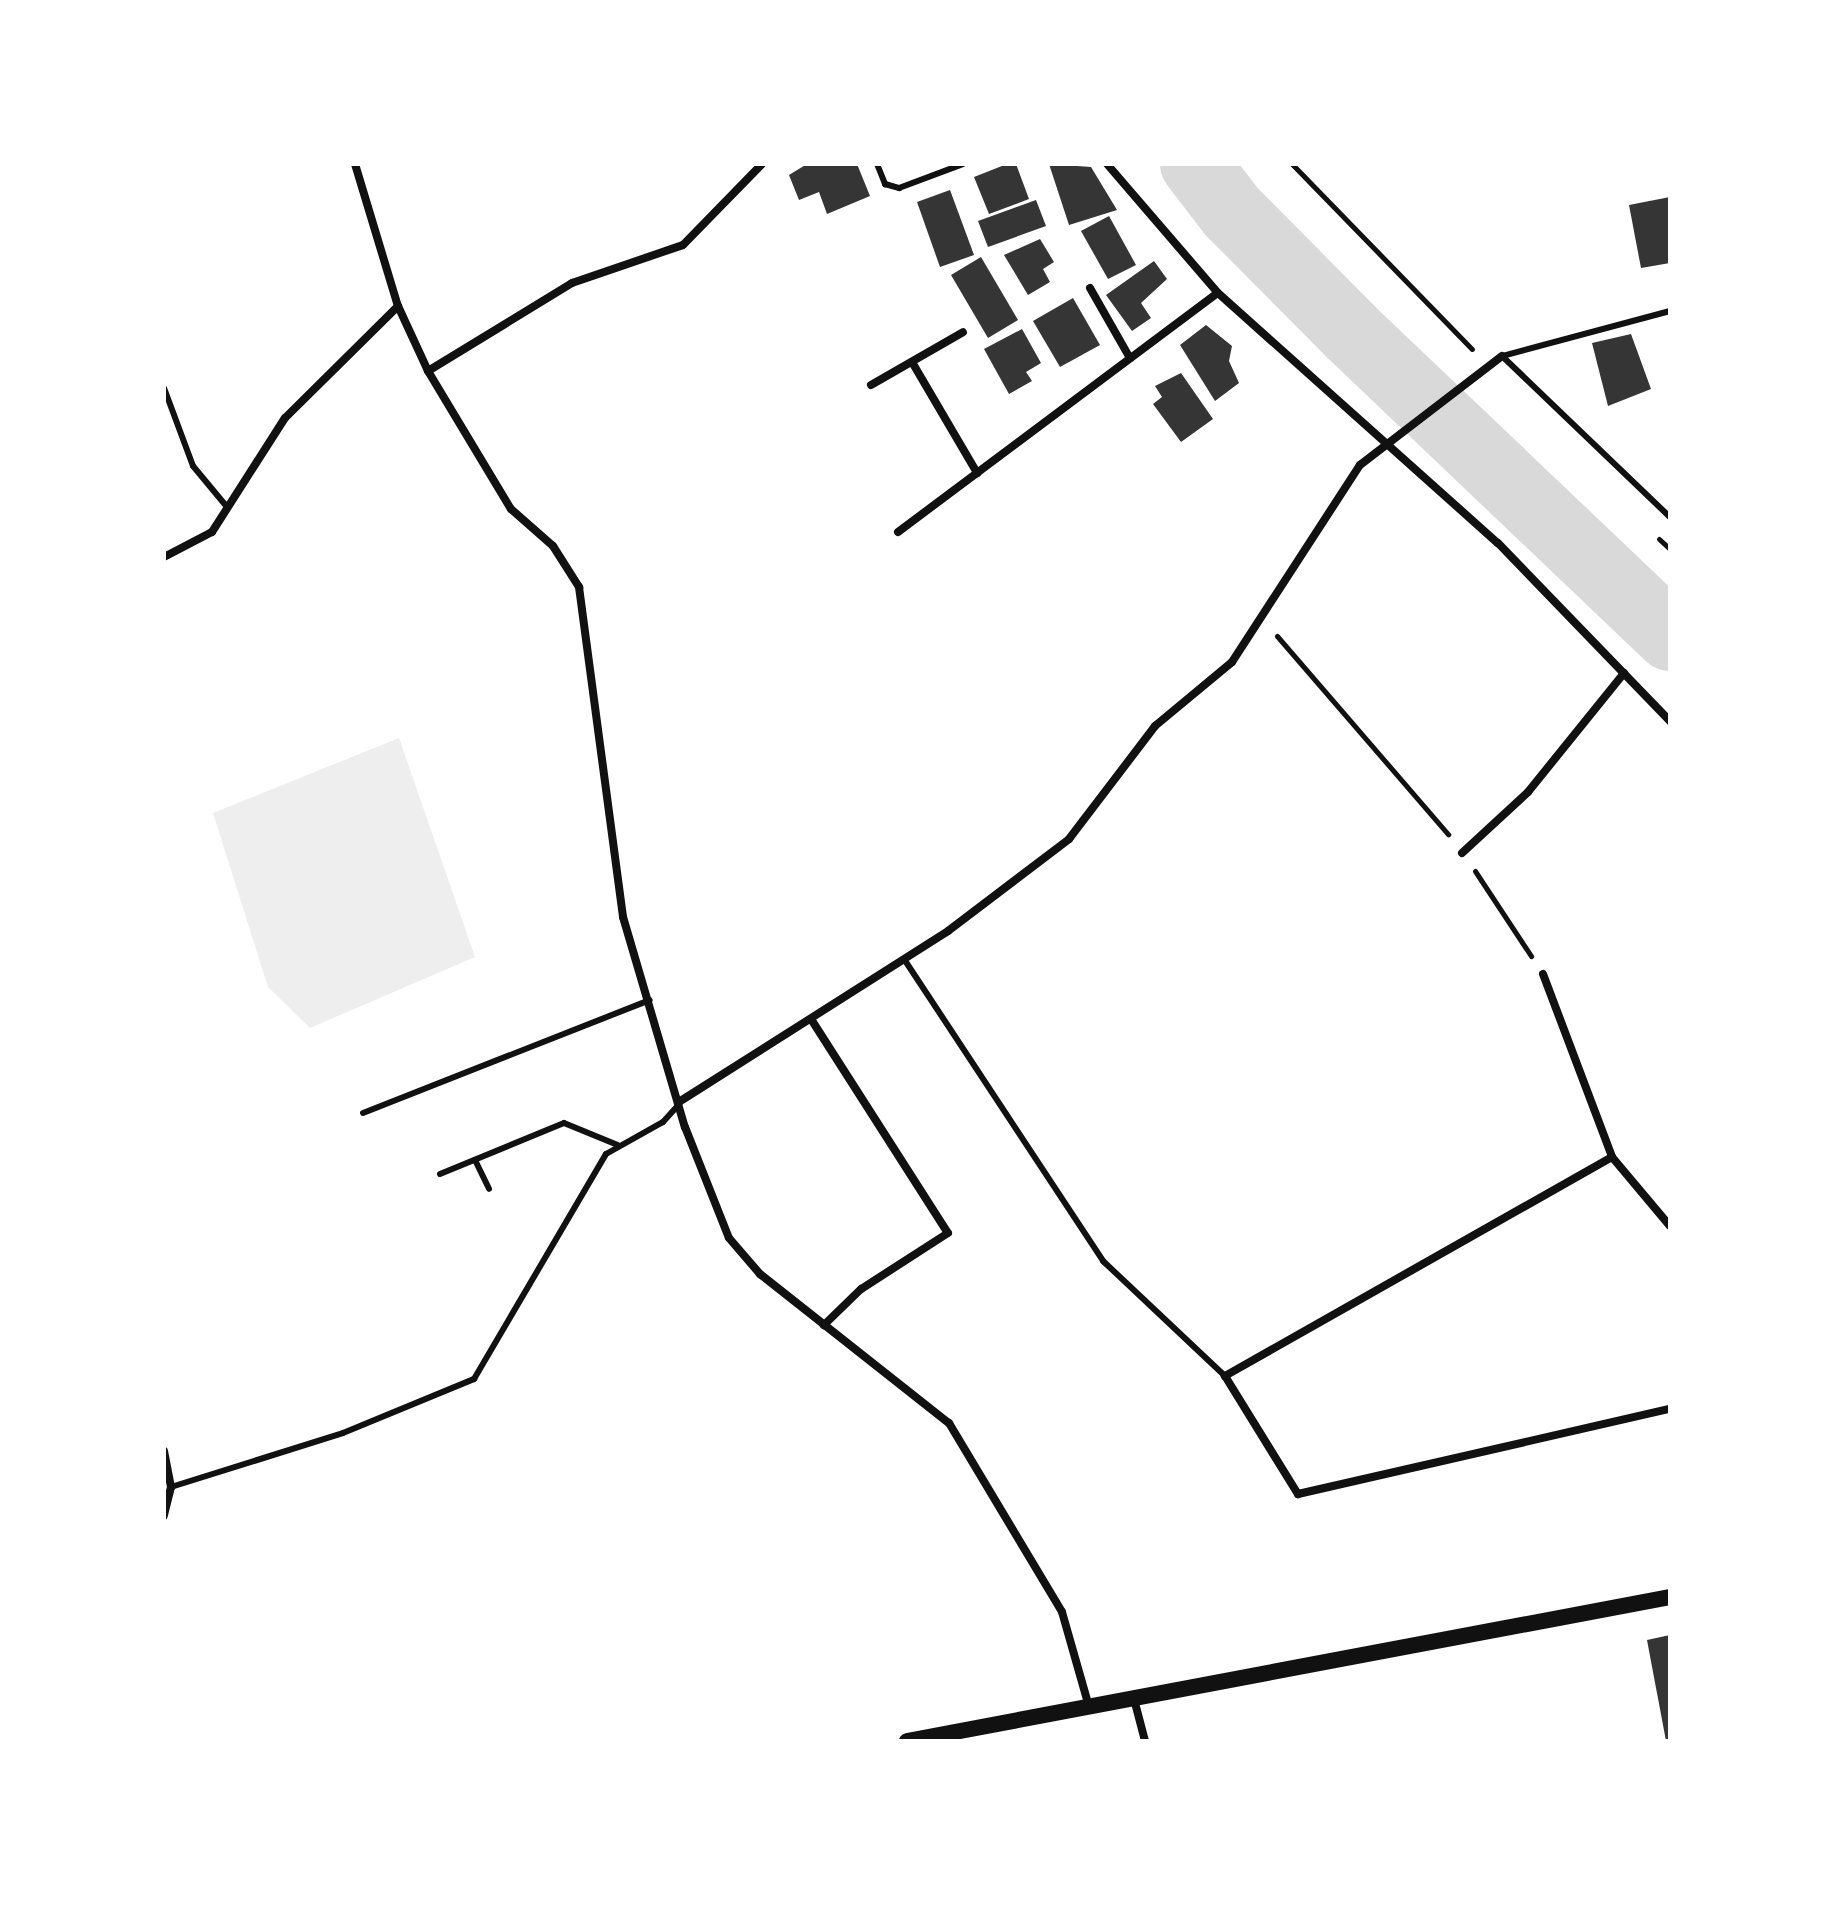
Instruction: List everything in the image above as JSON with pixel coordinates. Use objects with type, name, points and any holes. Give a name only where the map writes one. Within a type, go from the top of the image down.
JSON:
[{"type":"main road","points":[[907,1741],[1670,1597]]},
{"type":"street","points":[[355,164],[398,306],[428,371],[511,509],[553,546],[579,587],[623,917],[682,1100],[685,1127],[729,1238],[760,1274],[949,1423],[1062,1612],[1089,1707]]},
{"type":"street","points":[[428,371],[572,283],[683,245],[762,164]]},
{"type":"street","points":[[1107,164],[1218,293],[1498,543],[1670,721]]},
{"type":"street","points":[[1090,288],[1130,358]]},
{"type":"street","points":[[898,532],[1218,293]]},
{"type":"street","points":[[164,557],[212,532],[285,418],[398,306]]},
{"type":"street","points":[[871,385],[963,332]]},
{"type":"street","points":[[682,1100],[904,959],[1069,839],[1155,726],[1232,662],[1382,442],[1502,356]]},
{"type":"street","points":[[912,362],[977,473]]},
{"type":"street","points":[[1462,853],[1528,792],[1624,673]]},
{"type":"street","points":[[1543,974],[1612,1157],[1670,1226]]},
{"type":"street","points":[[811,1019],[948,1233],[861,1289],[824,1325]]},
{"type":"street","points":[[1612,1157],[1225,1376],[1298,1494],[1670,1409]]},
{"type":"street","points":[[164,1451],[171,1487],[164,1516]]},
{"type":"street","points":[[1134,1698],[1145,1741]]},
{"type":"lane","points":[[877,164],[885,184],[899,188],[963,164]]},
{"type":"lane","points":[[1502,356],[1670,311]]},
{"type":"lane","points":[[1502,356],[1670,517]]},
{"type":"lane","points":[[164,388],[193,466],[227,507]]},
{"type":"lane","points":[[904,959],[1103,1261],[1225,1376]]},
{"type":"lane","points":[[363,1113],[650,1000]]},
{"type":"lane","points":[[171,1487],[343,1433],[474,1379],[539,1261],[618,1145],[663,1122],[682,1100]]},
{"type":"lane","points":[[440,1174],[564,1123],[618,1145]]},
{"type":"lane","points":[[475,1160],[489,1189]]},
{"type":"path","points":[[1260,617],[1414,786],[1543,974]]},
{"type":"shaded area","points":[[399,738],[475,957],[310,1028],[268,987],[213,813]]},
{"type":"building","points":[[807,164],[857,164],[870,196],[827,214],[819,192],[799,200],[789,175]]},
{"type":"building","points":[[1007,164],[1016,164],[1029,199],[989,214],[974,177]]},
{"type":"building","points":[[1049,164],[1091,167],[1117,210],[1069,225]]},
{"type":"building","points":[[950,190],[974,255],[940,267],[917,202]]},
{"type":"building","points":[[1670,197],[1670,263],[1641,268],[1629,205]]},
{"type":"building","points":[[1036,200],[1046,226],[988,247],[978,221]]},
{"type":"building","points":[[1109,216],[1136,265],[1108,279],[1081,231]]},
{"type":"building","points":[[1040,239],[1054,262],[1043,269],[1050,282],[1028,295],[1004,255]]},
{"type":"building","points":[[981,257],[1018,320],[988,338],[951,275]]},
{"type":"building","points":[[1154,261],[1167,279],[1141,303],[1151,318],[1132,331],[1106,295]]},
{"type":"building","points":[[1073,298],[1100,345],[1060,367],[1033,321]]},
{"type":"building","points":[[1206,325],[1232,346],[1229,361],[1239,383],[1215,401],[1180,345]]},
{"type":"building","points":[[1022,329],[1041,363],[1026,372],[1032,381],[1009,394],[984,349]]},
{"type":"building","points":[[1631,334],[1651,389],[1608,406],[1592,343]]},
{"type":"building","points":[[1181,373],[1213,419],[1181,442],[1153,404],[1162,397],[1155,386]]},
{"type":"building","points":[[1670,1635],[1670,1741],[1666,1741],[1647,1640]]},
{"type":"waterway","points":[[1195,164],[1232,212],[1351,332],[1670,636]]}]
